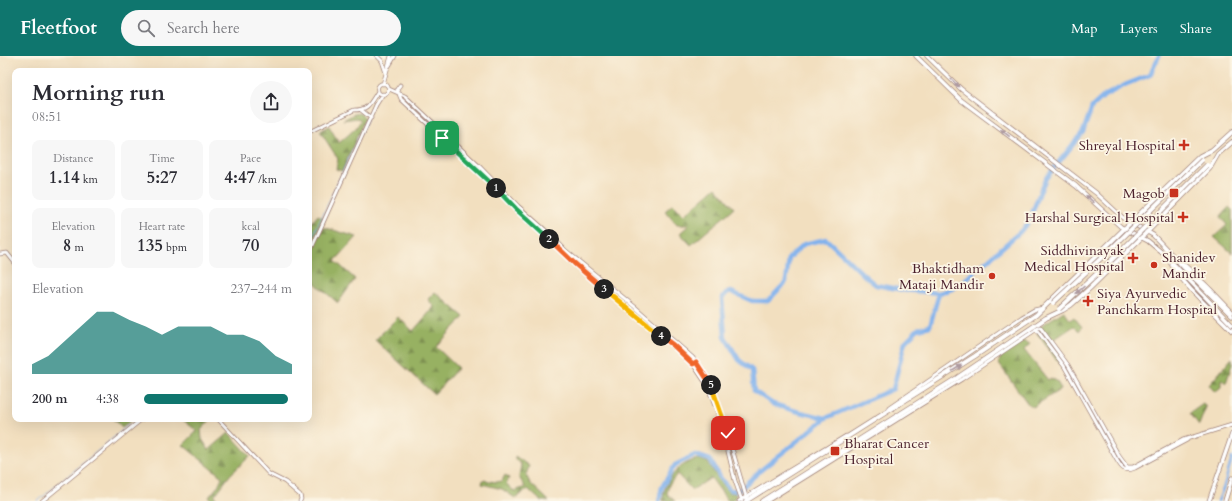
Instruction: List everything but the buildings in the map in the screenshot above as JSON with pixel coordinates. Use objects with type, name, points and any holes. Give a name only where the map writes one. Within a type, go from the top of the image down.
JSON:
[{"type":"highway","points":[[743,499],[976,356],[1053,303],[1231,132]]},
{"type":"highway","points":[[762,501],[959,379],[1037,326],[1119,253],[1218,154],[1232,142]]},
{"type":"highway","points":[[1036,315],[1130,222],[1200,156],[1212,150]]},
{"type":"highway","points":[[1046,318],[1063,310],[1079,298],[1210,168],[1218,154]]},
{"type":"highway","points":[[920,402],[926,401]]},
{"type":"main road","points":[[916,56],[961,100],[1076,186],[1124,229],[1142,237],[1166,256],[1232,325]]},
{"type":"main road","points":[[927,56],[961,89],[1081,181],[1123,218],[1153,235],[1232,316]]},
{"type":"main road","points":[[1170,253],[1182,261],[1232,312]]},
{"type":"main road","points":[[1166,256],[1175,270],[1232,331]]},
{"type":"main road","points":[[1209,501],[1232,434]]},
{"type":"main road","points":[[1225,501],[1232,478]]},
{"type":"street","points":[[377,56],[382,61],[386,73]]},
{"type":"street","points":[[388,68],[391,56]]},
{"type":"street","points":[[312,131],[354,110],[362,110],[367,107],[378,91],[379,86],[383,84],[388,68],[395,56]]},
{"type":"street","points":[[382,61],[389,63]]},
{"type":"street","points":[[383,84],[389,89],[404,96],[480,167],[518,206],[565,250],[672,339],[694,363],[710,384],[724,421],[740,479],[743,499]]},
{"type":"street","points":[[400,85],[398,89],[400,94]]},
{"type":"street","points":[[312,247],[368,116],[383,94],[386,94],[389,89]]},
{"type":"street","points":[[378,91],[383,94]]},
{"type":"street","points":[[362,110],[368,116]]},
{"type":"street","points":[[0,254],[7,253],[12,259]]},
{"type":"street","points":[[910,396],[1022,317],[1034,310],[1043,308]]},
{"type":"street","points":[[1037,326],[1064,366],[1115,457],[1123,468],[1128,470],[1135,468],[1190,438],[1232,425]]},
{"type":"street","points":[[694,363],[707,385],[721,422],[735,481],[743,499]]},
{"type":"street","points":[[767,501],[959,379]]},
{"type":"street","points":[[42,501],[138,422]]},
{"type":"street","points":[[221,422],[269,474],[285,482],[300,495],[300,501]]},
{"type":"green space","points":[[360,113],[365,118],[342,171],[336,169],[338,159],[320,131],[329,126],[339,143],[356,128],[361,120],[357,118],[343,120],[354,114]]},
{"type":"green space","points":[[716,187],[734,208],[691,245],[680,233],[689,225],[677,225],[665,211],[673,204],[684,215]]},
{"type":"green space","points":[[1229,207],[1232,210],[1232,253],[1214,237],[1227,225],[1220,217]]},
{"type":"green space","points":[[318,215],[324,218],[312,244],[312,222]]},
{"type":"green space","points":[[323,227],[357,237],[335,261],[355,279],[338,303],[312,281],[312,252]]},
{"type":"green space","points":[[435,292],[464,317],[436,347],[458,368],[434,394],[375,340],[398,317],[413,331],[434,307],[428,299]]},
{"type":"green space","points":[[1064,311],[1070,320],[1074,317],[1082,327],[1079,331],[1074,326],[1050,342],[1069,369],[1065,372],[1037,333],[1042,325]]},
{"type":"green space","points":[[1023,341],[1030,344],[1024,350],[1048,380],[1051,378],[1057,382],[1061,389],[1033,407],[1028,404],[999,364],[1001,356],[1004,353]]},
{"type":"green space","points":[[1232,358],[1232,364],[1226,383],[1221,379],[1221,387],[1215,392],[1209,385]]},
{"type":"green space","points":[[1203,404],[1206,407],[1199,425],[1190,413]]},
{"type":"green space","points":[[116,422],[129,422],[122,428]]},
{"type":"green space","points":[[186,422],[208,422],[201,430],[202,439],[209,450],[229,433],[250,456],[230,475],[215,495],[219,501],[212,501],[209,497],[218,486],[222,477],[183,445],[197,431]]},
{"type":"green space","points":[[515,456],[529,466],[526,475],[530,483],[549,501],[541,501],[528,489],[515,498],[502,489],[482,484],[483,480],[496,482],[502,481],[505,475],[509,478],[506,483],[511,489],[515,491],[525,487],[519,477],[521,464],[515,459]]},
{"type":"green space","points":[[700,459],[708,462],[721,483],[729,492],[735,493],[737,497],[731,501],[728,501],[711,478],[692,490],[677,474],[669,485],[667,494],[675,501],[663,501],[666,486],[674,473],[686,464]]},
{"type":"waterway","points":[[659,501],[662,487],[675,465],[695,455],[710,460],[721,479],[730,490],[738,491],[761,470],[826,418],[773,404],[754,391],[752,370],[739,360],[725,337],[722,298],[729,291],[752,301],[768,301],[786,282],[789,258],[804,244],[826,239],[876,285],[903,290],[939,293],[952,289],[964,281],[1021,231],[1030,219],[1046,178],[1083,132],[1092,107],[1104,96],[1127,84],[1150,75],[1159,56]]},
{"type":"waterway","points":[[312,238],[367,119]]},
{"type":"waterway","points":[[826,418],[893,389],[905,342],[918,329],[930,326],[939,293]]},
{"type":"waterway","points":[[38,501],[132,422]]},
{"type":"waterway","points":[[1218,501],[1232,458]]},
{"type":"place","name":"Shreyal Hospital","points":[[1184,145]]},
{"type":"place","name":"Magob","points":[[1174,193]]},
{"type":"place","name":"Harshal Surgical Hospital","points":[[1183,217]]},
{"type":"place","name":"Siddhivinayak Medical Hospital","points":[[1133,258]]},
{"type":"place","name":"Shanidev Mandir","points":[[1154,265]]},
{"type":"place","name":"Bhaktidham Mataji Mandir","points":[[992,276]]},
{"type":"place","name":"Siya Ayurvedic Panchkarm Hospital","points":[[1088,301]]},
{"type":"place","name":"Bharat Cancer Hospital","points":[[835,451]]},
{"type":"route","points":[[442,138],[574,263],[673,345],[693,364],[696,362],[708,378],[728,433]]}]
